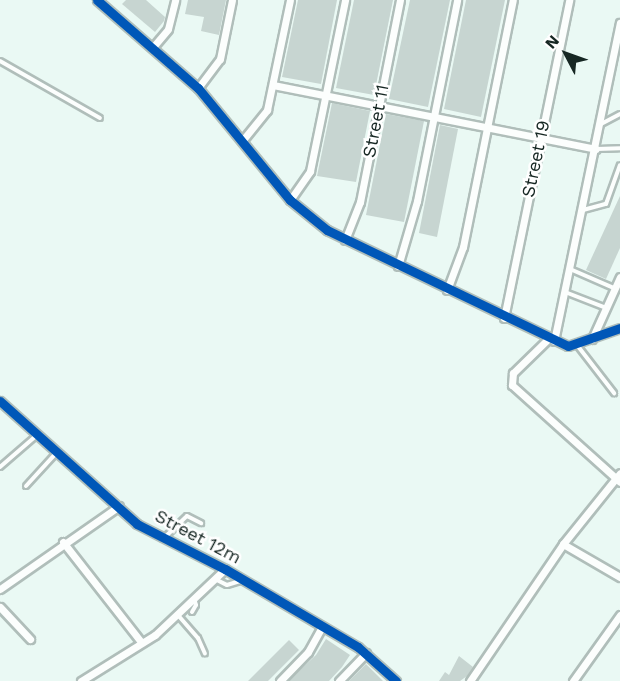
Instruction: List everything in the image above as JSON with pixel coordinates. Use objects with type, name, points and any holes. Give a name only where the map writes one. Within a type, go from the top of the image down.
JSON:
[{"type":"street","points":[[97,0],[198,88],[290,200],[345,240],[504,318],[568,346],[577,345],[620,328]]},
{"type":"street","points":[[106,7],[114,0]]},
{"type":"street","points":[[153,47],[168,29],[175,0]]},
{"type":"street","points":[[198,88],[220,59],[232,0]]},
{"type":"street","points":[[242,141],[267,110],[290,0]]},
{"type":"street","points":[[290,200],[310,171],[345,0]]},
{"type":"street","name":"Street 11","points":[[345,240],[360,202],[400,0]]},
{"type":"street","points":[[398,266],[417,201],[457,0]]},
{"type":"street","points":[[447,290],[463,247],[513,0]]},
{"type":"street","name":"Street 19","points":[[504,318],[569,0]]},
{"type":"street","points":[[470,681],[563,544],[618,478],[512,385],[513,373],[551,340],[565,292],[583,210],[620,23]]},
{"type":"street","points":[[273,85],[596,149]]},
{"type":"street","points":[[592,339],[620,277]]},
{"type":"street","name":"Street 12m","points":[[0,401],[137,524],[162,540],[225,569],[366,653],[396,681]]},
{"type":"street","points":[[0,589],[63,542],[119,506]]},
{"type":"street","points":[[63,542],[141,642]]},
{"type":"street","points":[[563,544],[620,577]]},
{"type":"street","points":[[81,681],[141,642],[177,614],[225,569]]},
{"type":"street","points":[[0,607],[30,639]]},
{"type":"street","points":[[573,681],[620,615]]},
{"type":"street","points":[[280,681],[308,652],[322,627]]},
{"type":"street","points":[[339,681],[366,653]]},
{"type":"lane","points":[[0,61],[100,118]]},
{"type":"lane","points":[[601,124],[620,114]]},
{"type":"lane","points":[[596,149],[620,148]]},
{"type":"lane","points":[[583,210],[606,204],[620,165]]},
{"type":"lane","points":[[570,269],[615,288]]},
{"type":"lane","points":[[565,292],[607,308]]},
{"type":"lane","points":[[577,345],[614,393]]},
{"type":"lane","points":[[0,467],[38,435]]},
{"type":"lane","points":[[26,486],[57,452]]},
{"type":"lane","points":[[162,540],[187,516],[201,523]]},
{"type":"lane","points":[[214,579],[227,585],[243,580]]},
{"type":"lane","points":[[192,612],[196,605],[194,598]]},
{"type":"lane","points":[[177,614],[195,633],[205,654]]},
{"type":"building","points":[[126,0],[146,0],[165,17],[164,21],[155,32],[122,4]]},
{"type":"building","points":[[188,0],[226,0],[219,35],[201,31],[204,17],[185,14]]},
{"type":"building","points":[[298,0],[337,0],[321,84],[282,77]]},
{"type":"building","points":[[354,0],[393,0],[374,95],[336,88]]},
{"type":"building","points":[[410,0],[450,0],[428,107],[389,99]]},
{"type":"building","points":[[466,0],[505,0],[481,117],[444,109]]},
{"type":"building","points":[[332,103],[370,111],[356,182],[317,176]]},
{"type":"building","points":[[386,114],[424,121],[404,222],[366,215]]},
{"type":"building","points":[[440,125],[458,129],[437,237],[419,233]]},
{"type":"building","points":[[620,196],[620,248],[606,279],[586,270]]},
{"type":"building","points":[[326,639],[350,655],[342,667],[329,681],[288,681],[316,655]]},
{"type":"building","points":[[289,640],[299,650],[268,681],[248,681]]},
{"type":"building","points":[[459,656],[473,667],[467,676],[460,681],[439,681],[445,672],[449,675]]},
{"type":"building","points":[[366,664],[383,681],[349,681]]},
{"type":"cycle path","points":[[97,0],[198,88],[290,200],[327,230],[568,346],[620,328]]},
{"type":"cycle path","points":[[0,401],[137,524],[225,569],[358,647],[396,681]]}]
